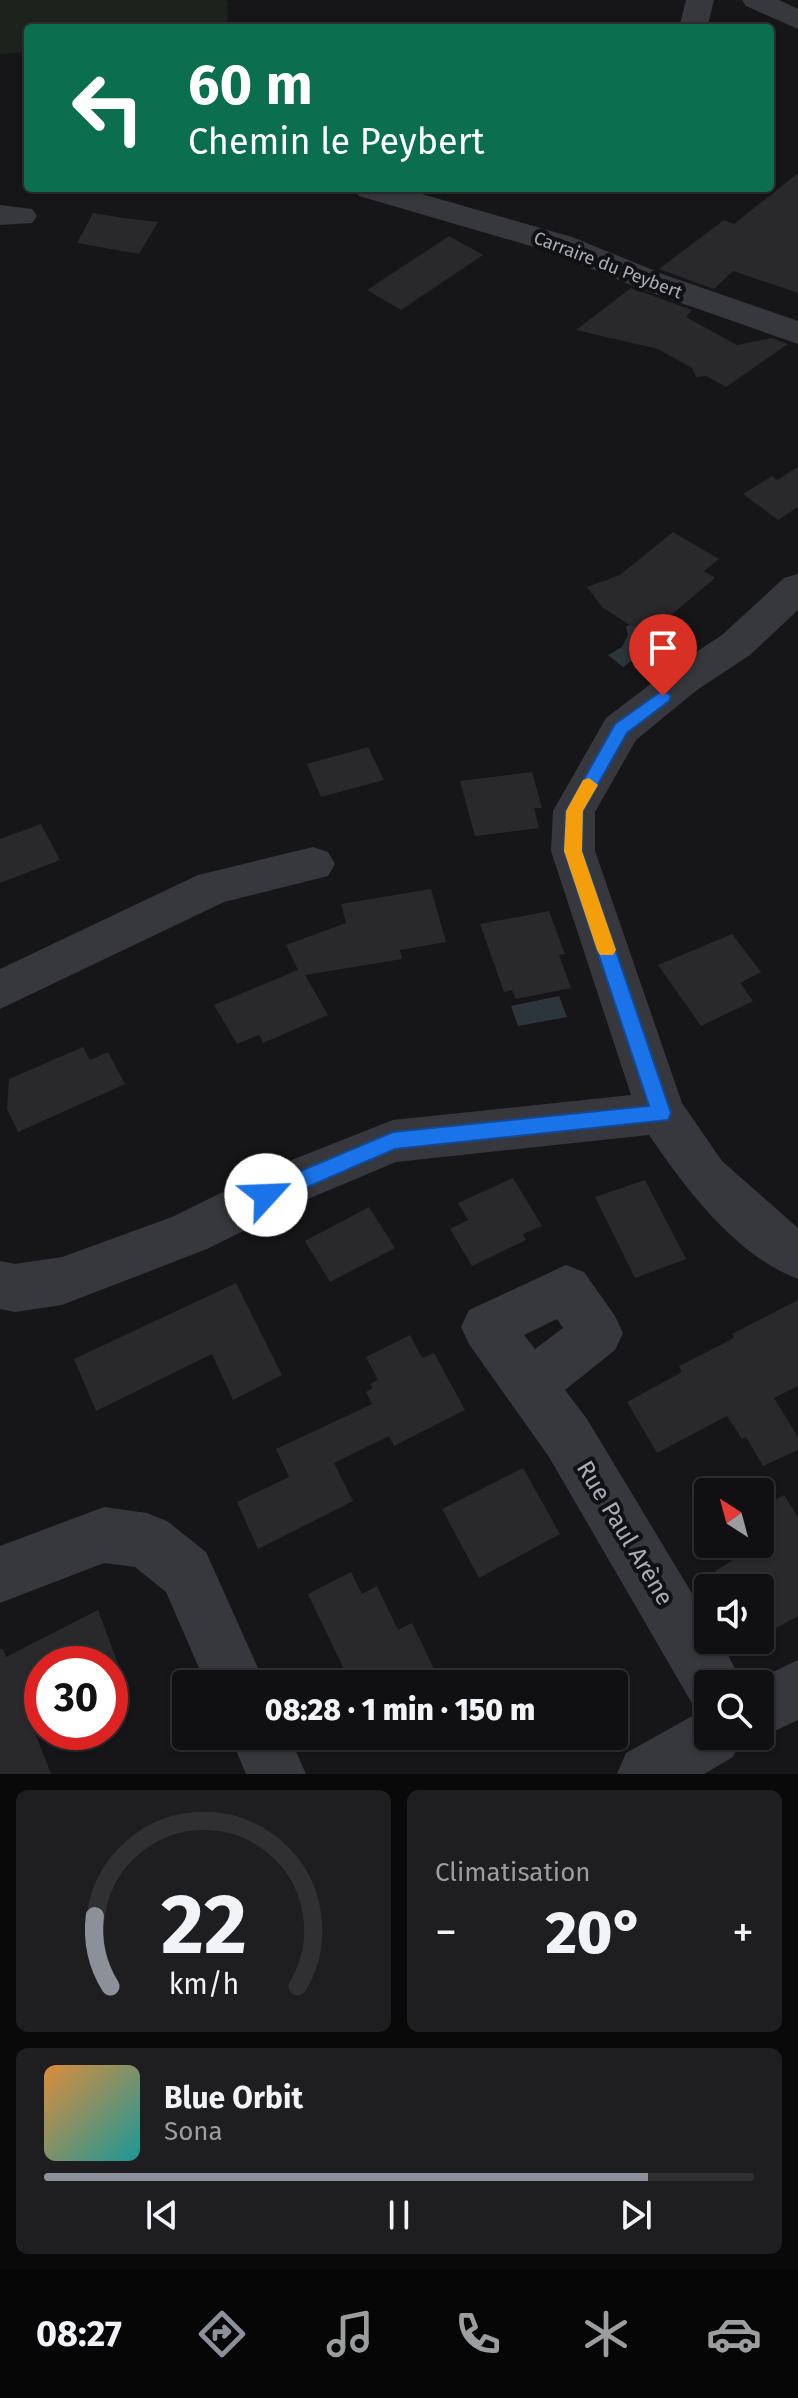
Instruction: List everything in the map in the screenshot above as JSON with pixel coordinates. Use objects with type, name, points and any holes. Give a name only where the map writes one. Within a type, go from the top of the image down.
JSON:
[{"type":"street","points":[[694,24],[700,0]]},
{"type":"street","points":[[756,0],[798,20]]},
{"type":"street","name":"Carraire du Peybert","points":[[380,192],[560,244],[677,291],[798,333]]},
{"type":"street","points":[[798,588],[736,645],[683,680],[621,729],[574,811],[573,851],[661,1113],[705,1176],[775,1241],[798,1256]]},
{"type":"street","points":[[0,990],[214,887],[313,864]]},
{"type":"street","points":[[0,1285],[15,1288],[62,1281],[189,1233],[291,1183],[393,1141],[661,1113]]},
{"type":"street","name":"Rue Paul Arène","points":[[530,1385],[568,1438],[706,1670]]},
{"type":"street","points":[[0,1575],[104,1535],[147,1541],[186,1572],[230,1670]]},
{"type":"street","points":[[774,1702],[798,1689]]},
{"type":"street","points":[[647,1774],[694,1747]]},
{"type":"street","points":[[265,1750],[276,1774]]},
{"type":"shaded area","points":[[0,0],[228,1],[227,24],[24,24],[24,52],[0,54]]},
{"type":"shaded area","points":[[643,623],[653,646],[623,667],[608,655],[622,647],[628,635],[626,626]]},
{"type":"shaded area","points":[[559,996],[567,1017],[518,1026],[511,1006]]},
{"type":"building","points":[[798,173],[798,293],[733,271],[714,289],[659,269],[724,220],[734,224]]},
{"type":"building","points":[[93,213],[158,222],[139,254],[77,243]]},
{"type":"building","points":[[449,236],[483,255],[401,310],[367,290]]},
{"type":"building","points":[[631,288],[692,310],[686,317],[737,345],[772,338],[788,344],[726,387],[706,376],[696,377],[692,368],[658,349],[576,330]]},
{"type":"building","points":[[798,467],[798,507],[778,520],[743,494],[772,476],[777,480]]},
{"type":"building","points":[[673,532],[719,559],[704,571],[715,578],[646,636],[602,607],[587,587],[620,575]]},
{"type":"building","points":[[368,747],[384,780],[321,797],[307,764]]},
{"type":"building","points":[[532,772],[542,808],[534,808],[539,828],[475,836],[460,781]]},
{"type":"building","points":[[41,824],[60,860],[0,883],[0,839]]},
{"type":"building","points":[[431,889],[446,942],[400,950],[402,959],[305,975],[328,1015],[263,1043],[259,1035],[237,1044],[214,1005],[298,970],[286,945],[346,923],[341,904]]},
{"type":"building","points":[[549,911],[565,954],[559,955],[571,988],[516,999],[512,990],[504,992],[480,924]]},
{"type":"building","points":[[732,934],[761,972],[740,983],[753,1001],[701,1026],[658,965]]},
{"type":"building","points":[[83,1047],[90,1060],[108,1052],[125,1084],[18,1132],[7,1109],[9,1079]]},
{"type":"building","points":[[513,1178],[542,1226],[523,1234],[526,1240],[472,1266],[450,1229],[468,1220],[458,1203]]},
{"type":"building","points":[[645,1180],[686,1259],[635,1278],[595,1197]]},
{"type":"building","points":[[369,1207],[395,1248],[330,1282],[305,1241]]},
{"type":"building","points":[[236,1283],[282,1375],[233,1400],[212,1354],[96,1411],[74,1359]]},
{"type":"building","points":[[798,1300],[798,1386],[774,1398],[798,1437],[798,1450],[763,1466],[746,1437],[742,1439],[727,1416],[657,1453],[627,1402],[682,1372],[679,1366],[734,1338],[732,1334]]},
{"type":"building","points":[[410,1335],[422,1358],[434,1353],[465,1410],[394,1446],[389,1436],[334,1463],[353,1501],[258,1549],[237,1502],[289,1477],[276,1449],[372,1404],[366,1392],[373,1388],[370,1384],[378,1380],[366,1357]]},
{"type":"building","points":[[523,1468],[560,1534],[479,1578],[442,1509]]},
{"type":"building","points":[[784,1495],[798,1517],[798,1616],[774,1629],[774,1574],[717,1574],[715,1571],[732,1561],[730,1558],[774,1558],[774,1500]]},
{"type":"building","points":[[351,1572],[362,1594],[377,1586],[398,1630],[412,1623],[435,1670],[344,1670],[308,1594]]},
{"type":"building","points":[[98,1610],[111,1646],[28,1646]]},
{"type":"building","points":[[24,1648],[24,1750],[42,1750],[51,1774],[0,1774],[0,1649],[6,1657]]},
{"type":"slow traffic","points":[[589,785],[574,811],[573,851],[606,950]]},
{"type":"route","points":[[266,1195],[393,1141],[661,1113],[573,851],[574,811],[621,729],[663,696]]}]
